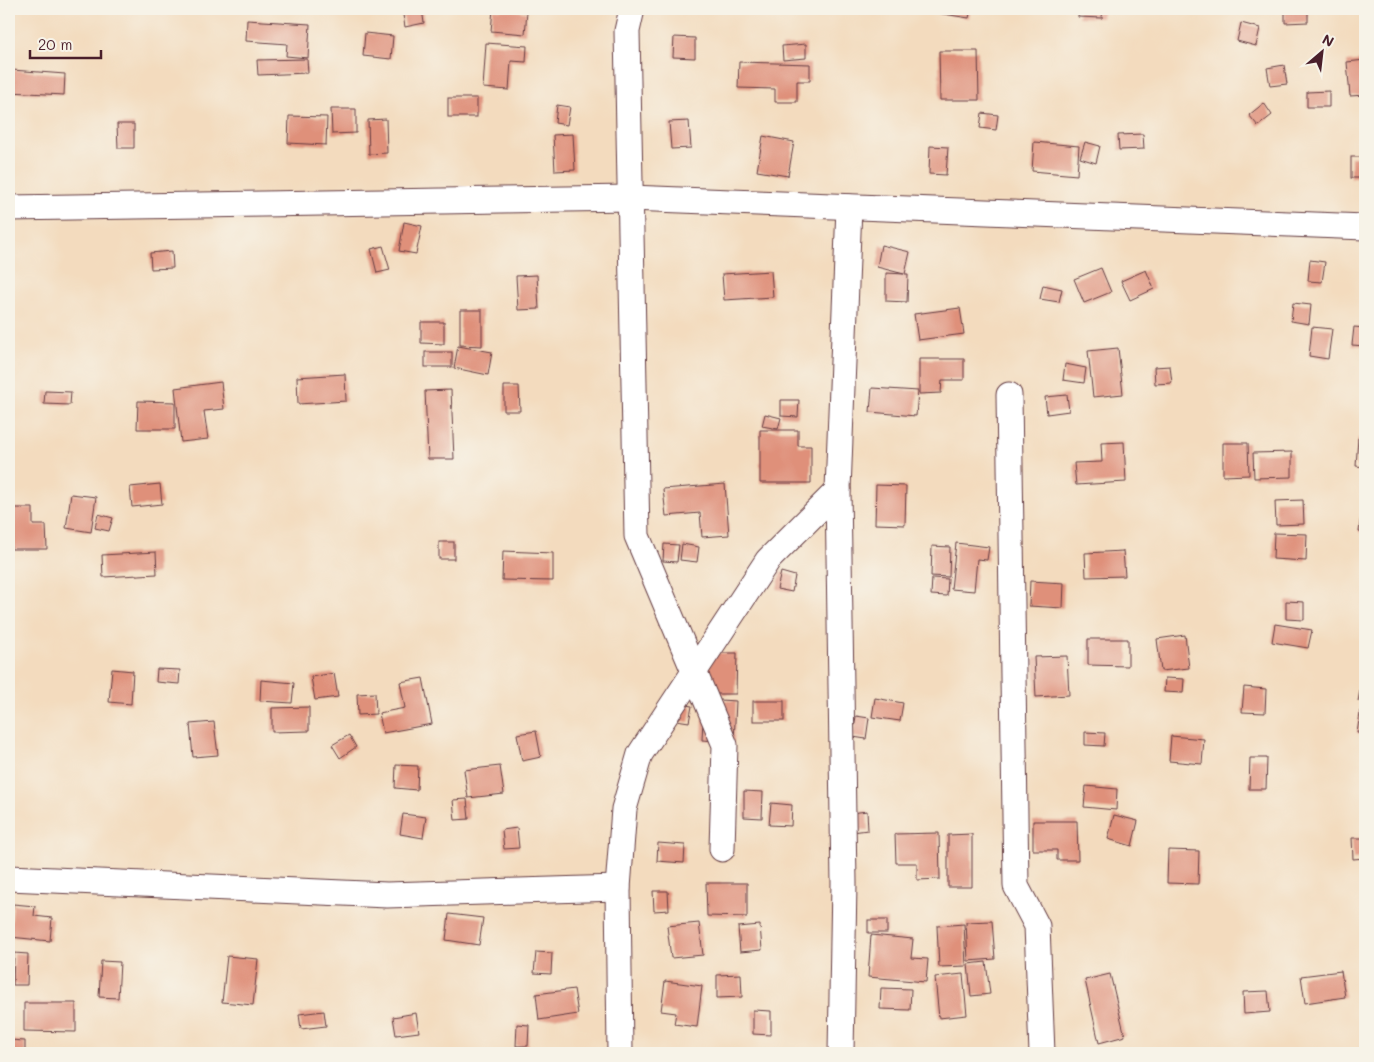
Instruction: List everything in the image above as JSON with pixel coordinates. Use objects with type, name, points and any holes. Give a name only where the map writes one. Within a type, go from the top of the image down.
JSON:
[{"type":"street","points":[[632,9],[627,31],[637,536],[725,745],[722,849]]},
{"type":"street","points":[[9,208],[630,198],[1365,227]]},
{"type":"street","points":[[841,1053],[844,883],[838,490],[849,207]]},
{"type":"street","points":[[1009,395],[1016,886],[1037,926],[1042,1053]]},
{"type":"street","points":[[620,1053],[618,888],[624,808],[640,754],[768,560],[838,490]]},
{"type":"street","points":[[9,878],[387,895],[618,888]]},
{"type":"building","points":[[402,9],[422,9],[424,23],[405,27]]},
{"type":"building","points":[[493,9],[527,12],[525,34],[491,31]]},
{"type":"building","points":[[938,9],[971,9],[969,18],[937,13]]},
{"type":"building","points":[[1079,9],[1103,9],[1102,18],[1078,17]]},
{"type":"building","points":[[1285,9],[1308,9],[1308,22],[1285,23]]},
{"type":"building","points":[[247,20],[310,24],[308,58],[286,56],[287,44],[246,41]]},
{"type":"building","points":[[1241,23],[1260,28],[1256,46],[1237,41]]},
{"type":"building","points":[[365,33],[393,36],[391,59],[363,56]]},
{"type":"building","points":[[674,37],[695,38],[695,58],[673,57]]},
{"type":"building","points":[[486,43],[527,46],[526,62],[511,61],[509,90],[483,88]]},
{"type":"building","points":[[806,44],[806,58],[783,60],[782,46]]},
{"type":"building","points":[[939,51],[978,51],[979,100],[940,100]]},
{"type":"building","points":[[307,59],[308,73],[258,75],[257,60]]},
{"type":"building","points":[[1365,60],[1365,95],[1350,96],[1347,62]]},
{"type":"building","points":[[739,62],[810,64],[810,81],[797,81],[797,102],[775,102],[775,89],[738,88]]},
{"type":"building","points":[[1284,65],[1287,84],[1270,86],[1267,68]]},
{"type":"building","points":[[12,70],[65,74],[64,95],[10,92]]},
{"type":"building","points":[[1329,91],[1329,107],[1307,107],[1307,92]]},
{"type":"building","points":[[448,98],[477,98],[477,117],[448,117]]},
{"type":"building","points":[[1264,103],[1272,115],[1258,126],[1249,115]]},
{"type":"building","points":[[557,105],[570,107],[567,125],[555,123]]},
{"type":"building","points":[[331,109],[356,109],[356,133],[332,134]]},
{"type":"building","points":[[982,113],[998,115],[996,130],[980,128]]},
{"type":"building","points":[[289,116],[327,117],[326,145],[288,143]]},
{"type":"building","points":[[386,119],[387,153],[369,154],[368,120]]},
{"type":"building","points":[[689,121],[691,148],[671,149],[669,122]]},
{"type":"building","points":[[117,124],[134,124],[134,148],[118,148]]},
{"type":"building","points":[[573,134],[575,170],[555,171],[553,135]]},
{"type":"building","points":[[1143,134],[1144,149],[1119,150],[1118,135]]},
{"type":"building","points":[[763,136],[794,142],[788,176],[757,171]]},
{"type":"building","points":[[1034,142],[1079,146],[1077,175],[1032,171]]},
{"type":"building","points":[[1085,142],[1100,146],[1096,163],[1080,158]]},
{"type":"building","points":[[930,146],[948,147],[946,175],[929,174]]},
{"type":"building","points":[[1351,157],[1365,157],[1365,178],[1351,178]]},
{"type":"building","points":[[404,222],[422,226],[416,254],[399,251]]},
{"type":"building","points":[[881,245],[910,252],[905,274],[908,274],[907,302],[886,301],[886,273],[904,274],[877,267]]},
{"type":"building","points":[[383,246],[390,270],[377,273],[371,249]]},
{"type":"building","points":[[172,251],[173,268],[151,269],[150,253]]},
{"type":"building","points":[[1310,260],[1325,262],[1322,282],[1308,281]]},
{"type":"building","points":[[1101,268],[1111,292],[1084,303],[1074,279]]},
{"type":"building","points":[[1146,270],[1154,289],[1130,300],[1121,281]]},
{"type":"building","points":[[771,271],[773,297],[724,300],[722,274]]},
{"type":"building","points":[[537,275],[539,309],[518,310],[516,276]]},
{"type":"building","points":[[1043,285],[1062,289],[1059,302],[1040,299]]},
{"type":"building","points":[[1293,303],[1311,305],[1309,324],[1291,321]]},
{"type":"building","points":[[960,308],[964,334],[918,340],[914,314]]},
{"type":"building","points":[[460,310],[482,310],[482,346],[460,345]]},
{"type":"building","points":[[421,322],[444,322],[444,344],[421,343]]},
{"type":"building","points":[[1312,327],[1332,329],[1328,359],[1309,356]]},
{"type":"building","points":[[1354,327],[1365,328],[1365,346],[1352,345]]},
{"type":"building","points":[[458,346],[492,352],[488,375],[454,368]]},
{"type":"building","points":[[1118,348],[1123,394],[1093,397],[1088,351]]},
{"type":"building","points":[[425,352],[452,352],[452,367],[425,367]]},
{"type":"building","points":[[919,359],[964,359],[964,380],[942,380],[941,393],[919,394]]},
{"type":"building","points":[[1065,364],[1086,368],[1084,383],[1063,380]]},
{"type":"building","points":[[1170,366],[1172,383],[1155,384],[1154,367]]},
{"type":"building","points":[[345,374],[346,401],[298,404],[297,377]]},
{"type":"building","points":[[221,382],[224,409],[204,411],[208,439],[181,442],[175,388]]},
{"type":"building","points":[[504,386],[519,386],[520,411],[504,411]]},
{"type":"building","points":[[872,388],[918,391],[916,416],[870,412]]},
{"type":"building","points":[[451,390],[454,459],[428,459],[425,391]]},
{"type":"building","points":[[45,391],[71,392],[70,405],[44,404]]},
{"type":"building","points":[[1067,395],[1069,411],[1047,414],[1045,397]]},
{"type":"building","points":[[781,400],[799,400],[798,417],[781,416]]},
{"type":"building","points":[[138,401],[175,402],[175,429],[137,429]]},
{"type":"building","points":[[765,414],[781,418],[778,429],[762,426]]},
{"type":"building","points":[[760,430],[798,430],[798,446],[811,446],[811,483],[760,483]]},
{"type":"building","points":[[1358,438],[1365,439],[1365,467],[1356,466]]},
{"type":"building","points":[[1124,442],[1126,482],[1076,485],[1074,463],[1102,462],[1101,443]]},
{"type":"building","points":[[1223,443],[1248,443],[1249,475],[1223,476]]},
{"type":"building","points":[[1292,452],[1292,477],[1254,478],[1253,453]]},
{"type":"building","points":[[160,484],[162,504],[132,507],[130,487]]},
{"type":"building","points":[[725,484],[729,535],[702,537],[700,513],[666,516],[663,489]]},
{"type":"building","points":[[876,485],[906,486],[905,525],[875,524]]},
{"type":"building","points":[[71,494],[96,497],[91,532],[66,528]]},
{"type":"building","points":[[1303,500],[1304,524],[1276,525],[1275,501]]},
{"type":"building","points":[[10,508],[33,508],[33,525],[46,525],[47,549],[11,549]]},
{"type":"building","points":[[98,514],[113,518],[109,531],[95,528]]},
{"type":"building","points":[[1361,515],[1365,516],[1365,533],[1359,532]]},
{"type":"building","points":[[1274,533],[1307,534],[1306,561],[1273,559]]},
{"type":"building","points":[[439,542],[454,542],[454,559],[439,559]]},
{"type":"building","points":[[956,543],[989,547],[987,560],[977,559],[974,591],[951,589]]},
{"type":"building","points":[[664,544],[679,545],[677,562],[663,561]]},
{"type":"building","points":[[682,544],[699,547],[697,562],[680,560]]},
{"type":"building","points":[[932,546],[950,547],[949,577],[931,576]]},
{"type":"building","points":[[503,551],[553,553],[553,581],[502,580]]},
{"type":"building","points":[[1123,551],[1125,576],[1086,577],[1085,553]]},
{"type":"building","points":[[156,552],[157,574],[103,577],[102,555]]},
{"type":"building","points":[[781,572],[795,576],[792,592],[777,589]]},
{"type":"building","points":[[932,578],[948,579],[947,596],[931,595]]},
{"type":"building","points":[[1030,581],[1064,583],[1063,608],[1029,606]]},
{"type":"building","points":[[1286,601],[1304,602],[1304,620],[1286,619]]},
{"type":"building","points":[[1275,624],[1312,630],[1308,648],[1272,642]]},
{"type":"building","points":[[1185,635],[1189,668],[1161,671],[1157,639]]},
{"type":"building","points":[[1088,639],[1128,639],[1128,666],[1088,665]]},
{"type":"building","points":[[704,653],[737,653],[736,694],[704,694]]},
{"type":"building","points":[[1067,656],[1069,695],[1036,697],[1034,657]]},
{"type":"building","points":[[112,669],[133,671],[131,704],[109,702]]},
{"type":"building","points":[[157,669],[180,670],[179,684],[156,682]]},
{"type":"building","points":[[334,673],[338,697],[315,700],[311,677]]},
{"type":"building","points":[[423,678],[432,724],[383,733],[379,713],[405,708],[400,682]]},
{"type":"building","points":[[1165,678],[1184,679],[1183,693],[1164,692]]},
{"type":"building","points":[[261,680],[294,683],[292,703],[260,701]]},
{"type":"building","points":[[1361,685],[1365,686],[1365,702],[1358,701]]},
{"type":"building","points":[[1244,687],[1266,689],[1265,713],[1242,712]]},
{"type":"building","points":[[375,693],[376,714],[358,715],[357,694]]},
{"type":"building","points":[[875,698],[903,703],[900,721],[872,717]]},
{"type":"building","points":[[704,699],[736,701],[734,742],[702,740]]},
{"type":"building","points":[[753,701],[784,701],[784,721],[753,721]]},
{"type":"building","points":[[672,703],[692,706],[689,722],[670,719]]},
{"type":"building","points":[[309,707],[309,731],[272,732],[272,708]]},
{"type":"building","points":[[1361,707],[1365,708],[1365,734],[1357,733]]},
{"type":"building","points":[[856,716],[869,718],[866,739],[853,737]]},
{"type":"building","points":[[214,722],[218,755],[193,757],[190,724]]},
{"type":"building","points":[[536,731],[541,757],[522,761],[517,734]]},
{"type":"building","points":[[1085,732],[1105,733],[1104,746],[1085,745]]},
{"type":"building","points":[[349,735],[356,747],[340,758],[332,745]]},
{"type":"building","points":[[1171,736],[1204,739],[1202,764],[1169,761]]},
{"type":"building","points":[[1250,758],[1267,758],[1266,789],[1249,789]]},
{"type":"building","points":[[396,765],[418,766],[417,790],[395,788]]},
{"type":"building","points":[[500,766],[504,794],[468,798],[464,770]]},
{"type":"building","points":[[1086,786],[1117,789],[1116,810],[1084,807]]},
{"type":"building","points":[[744,791],[763,792],[762,818],[744,817]]},
{"type":"building","points":[[467,799],[469,819],[455,820],[453,800]]},
{"type":"building","points":[[771,803],[792,805],[791,826],[769,825]]},
{"type":"building","points":[[867,811],[868,830],[852,832],[851,813]]},
{"type":"building","points":[[403,814],[426,817],[423,838],[400,834]]},
{"type":"building","points":[[1114,815],[1138,821],[1132,846],[1108,839]]},
{"type":"building","points":[[1033,821],[1077,821],[1078,860],[1057,860],[1057,850],[1033,850]]},
{"type":"building","points":[[517,828],[519,848],[504,849],[502,830]]},
{"type":"building","points":[[939,833],[940,879],[917,880],[917,863],[896,863],[895,834]]},
{"type":"building","points":[[972,834],[972,887],[948,887],[948,835]]},
{"type":"building","points":[[1352,838],[1365,838],[1365,858],[1353,859]]},
{"type":"building","points":[[658,843],[685,845],[684,863],[657,861]]},
{"type":"building","points":[[1168,850],[1199,851],[1198,884],[1167,883]]},
{"type":"building","points":[[706,883],[747,883],[747,917],[707,916]]},
{"type":"building","points":[[653,891],[668,891],[669,910],[654,911]]},
{"type":"building","points":[[13,904],[35,906],[34,916],[52,918],[50,941],[10,937]]},
{"type":"building","points":[[449,914],[483,918],[479,945],[446,940]]},
{"type":"building","points":[[868,920],[887,920],[887,933],[868,933]]},
{"type":"building","points":[[992,921],[995,959],[968,961],[966,922]]},
{"type":"building","points":[[699,923],[703,955],[671,958],[667,926]]},
{"type":"building","points":[[964,924],[966,966],[939,967],[937,926]]},
{"type":"building","points":[[760,925],[762,950],[740,952],[738,927]]},
{"type":"building","points":[[871,935],[913,939],[911,958],[928,959],[926,982],[868,977]]},
{"type":"building","points":[[536,952],[552,953],[551,974],[534,973]]},
{"type":"building","points":[[14,953],[28,954],[27,985],[13,985]]},
{"type":"building","points":[[227,956],[258,959],[253,1005],[222,1002]]},
{"type":"building","points":[[101,961],[120,962],[118,998],[99,997]]},
{"type":"building","points":[[986,962],[990,994],[971,996],[968,964]]},
{"type":"building","points":[[1341,971],[1345,997],[1305,1003],[1301,976]]},
{"type":"building","points":[[741,974],[742,997],[717,998],[717,975]]},
{"type":"building","points":[[963,974],[967,1015],[939,1018],[935,977]]},
{"type":"building","points":[[1110,974],[1125,1036],[1099,1043],[1085,980]]},
{"type":"building","points":[[665,981],[702,986],[697,1027],[674,1024],[676,1013],[661,1011]]},
{"type":"building","points":[[881,988],[911,989],[910,1010],[880,1009]]},
{"type":"building","points":[[574,989],[578,1014],[539,1020],[536,994]]},
{"type":"building","points":[[1268,991],[1270,1012],[1244,1014],[1243,992]]},
{"type":"building","points":[[24,1003],[76,1003],[76,1032],[24,1031]]},
{"type":"building","points":[[753,1010],[771,1011],[771,1035],[753,1034]]},
{"type":"building","points":[[324,1011],[326,1026],[301,1029],[299,1014]]},
{"type":"building","points":[[416,1013],[419,1032],[396,1035],[393,1017]]},
{"type":"building","points":[[517,1024],[529,1025],[528,1046],[516,1046]]},
{"type":"building","points":[[9,1040],[25,1041],[25,1053],[9,1053]]},
{"type":"building","points":[[1094,1051],[1095,1053],[1081,1053],[1081,1052]]}]
